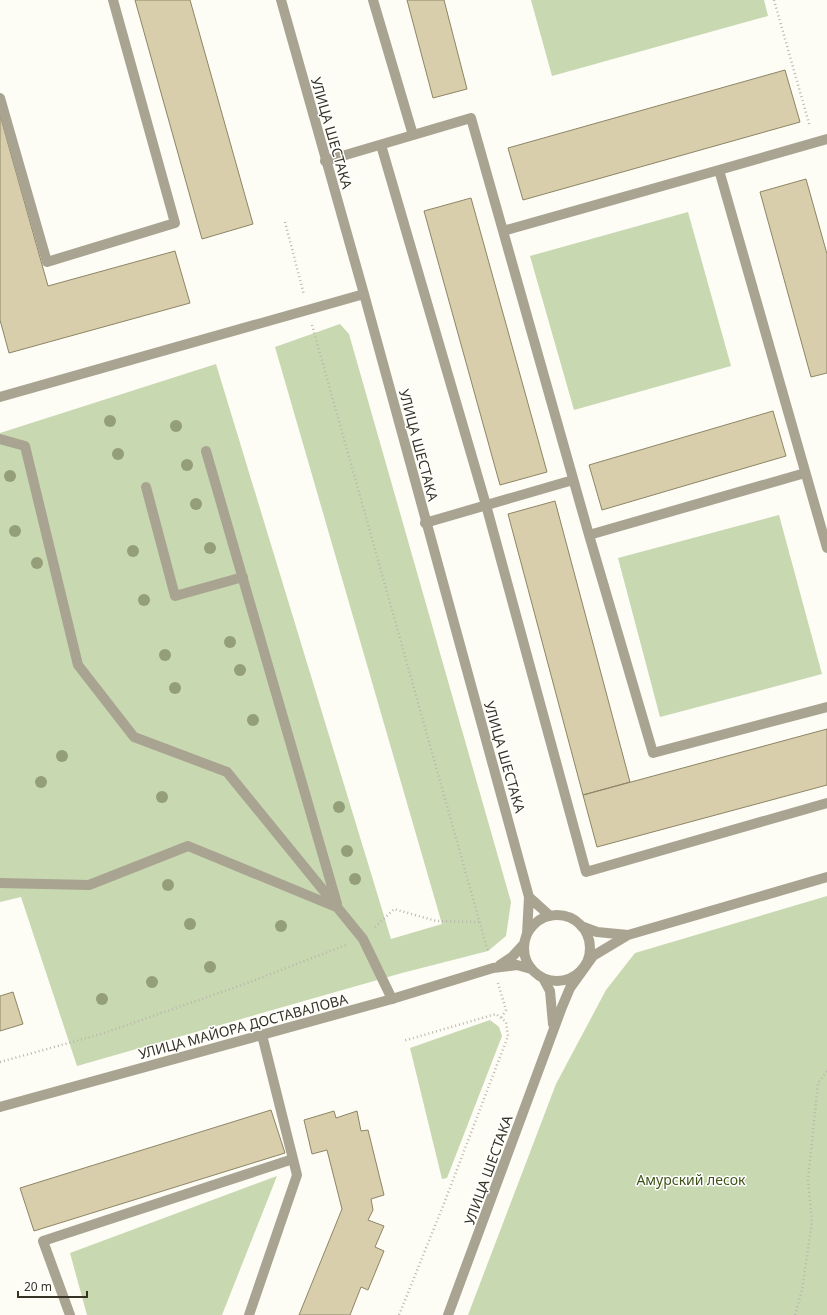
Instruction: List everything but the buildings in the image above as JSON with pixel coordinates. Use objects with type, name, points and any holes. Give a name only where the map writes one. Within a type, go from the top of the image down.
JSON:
[{"type":"street","points":[[0,98],[47,262],[175,223],[113,0]]},
{"type":"street","name":"УЛИЦА ШЕСТАКА","points":[[280,0],[364,294],[425,523],[529,898],[525,939]]},
{"type":"street","points":[[373,0],[413,135]]},
{"type":"street","points":[[325,161],[471,118],[573,480],[653,753],[827,707]]},
{"type":"street","points":[[503,231],[827,139]]},
{"type":"street","points":[[381,145],[486,505],[586,872],[827,803]]},
{"type":"street","points":[[719,170],[827,548]]},
{"type":"street","points":[[0,397],[364,294]]},
{"type":"street","points":[[0,439],[25,446],[78,665],[134,737],[227,772],[363,939],[392,999]]},
{"type":"street","points":[[206,451],[338,908]]},
{"type":"street","points":[[589,535],[805,473]]},
{"type":"street","points":[[425,523],[573,480]]},
{"type":"street","points":[[146,487],[175,596],[243,577]]},
{"type":"street","points":[[0,883],[89,884],[188,846],[338,908]]},
{"type":"street","points":[[628,935],[597,932],[581,926],[572,919],[562,916],[550,916],[541,919],[532,926],[525,939],[524,955],[531,969],[543,978],[554,981],[565,980],[575,975],[593,956],[605,947],[628,935],[827,877]]},
{"type":"street","points":[[529,898],[550,916]]},
{"type":"street","points":[[581,926],[587,935],[590,946],[584,967]]},
{"type":"street","name":"УЛИЦА МАЙОРА ДОСТАВАЛОВА","points":[[493,968],[512,958],[525,939]]},
{"type":"street","name":"УЛИЦА МАЙОРА ДОСТАВАЛОВА","points":[[0,1106],[392,999],[493,968],[517,965],[531,969]]},
{"type":"street","name":"УЛИЦА ШЕСТАКА","points":[[448,1315],[570,988],[584,967]]},
{"type":"street","name":"УЛИЦА ШЕСТАКА","points":[[543,978],[550,991],[553,1033]]},
{"type":"street","points":[[249,1315],[297,1175],[262,1035]]},
{"type":"street","points":[[70,1315],[43,1241],[293,1160]]},
{"type":"path","points":[[774,0],[815,143]]},
{"type":"path","points":[[285,222],[308,310],[479,922],[506,1010],[501,1018]]},
{"type":"path","points":[[0,1062],[101,1034],[242,985],[363,939],[394,909],[436,921],[479,922]]},
{"type":"path","points":[[399,1315],[443,1206],[508,1036],[506,1022],[496,1014],[403,1041]]},
{"type":"path","points":[[795,1315],[802,1290],[812,1222],[808,1180],[818,1083],[827,1071]]},
{"type":"green space","points":[[531,0],[764,0],[768,16],[552,76]]},
{"type":"green space","points":[[688,212],[731,366],[574,410],[530,256]]},
{"type":"green space","points":[[340,324],[349,334],[511,902],[506,936],[488,951],[402,973],[77,1066],[21,897],[0,902],[0,433],[216,364],[391,939],[442,924],[275,347]]},
{"type":"green space","points":[[779,515],[822,674],[660,717],[618,558]]},
{"type":"green space","name":"Амурский лесок","points":[[827,896],[827,1315],[468,1315],[556,1084],[606,990],[635,953]]},
{"type":"green space","points":[[490,1020],[499,1027],[502,1036],[447,1178],[442,1179],[410,1048]]},
{"type":"green space","points":[[277,1176],[222,1315],[87,1315],[70,1253]]}]
